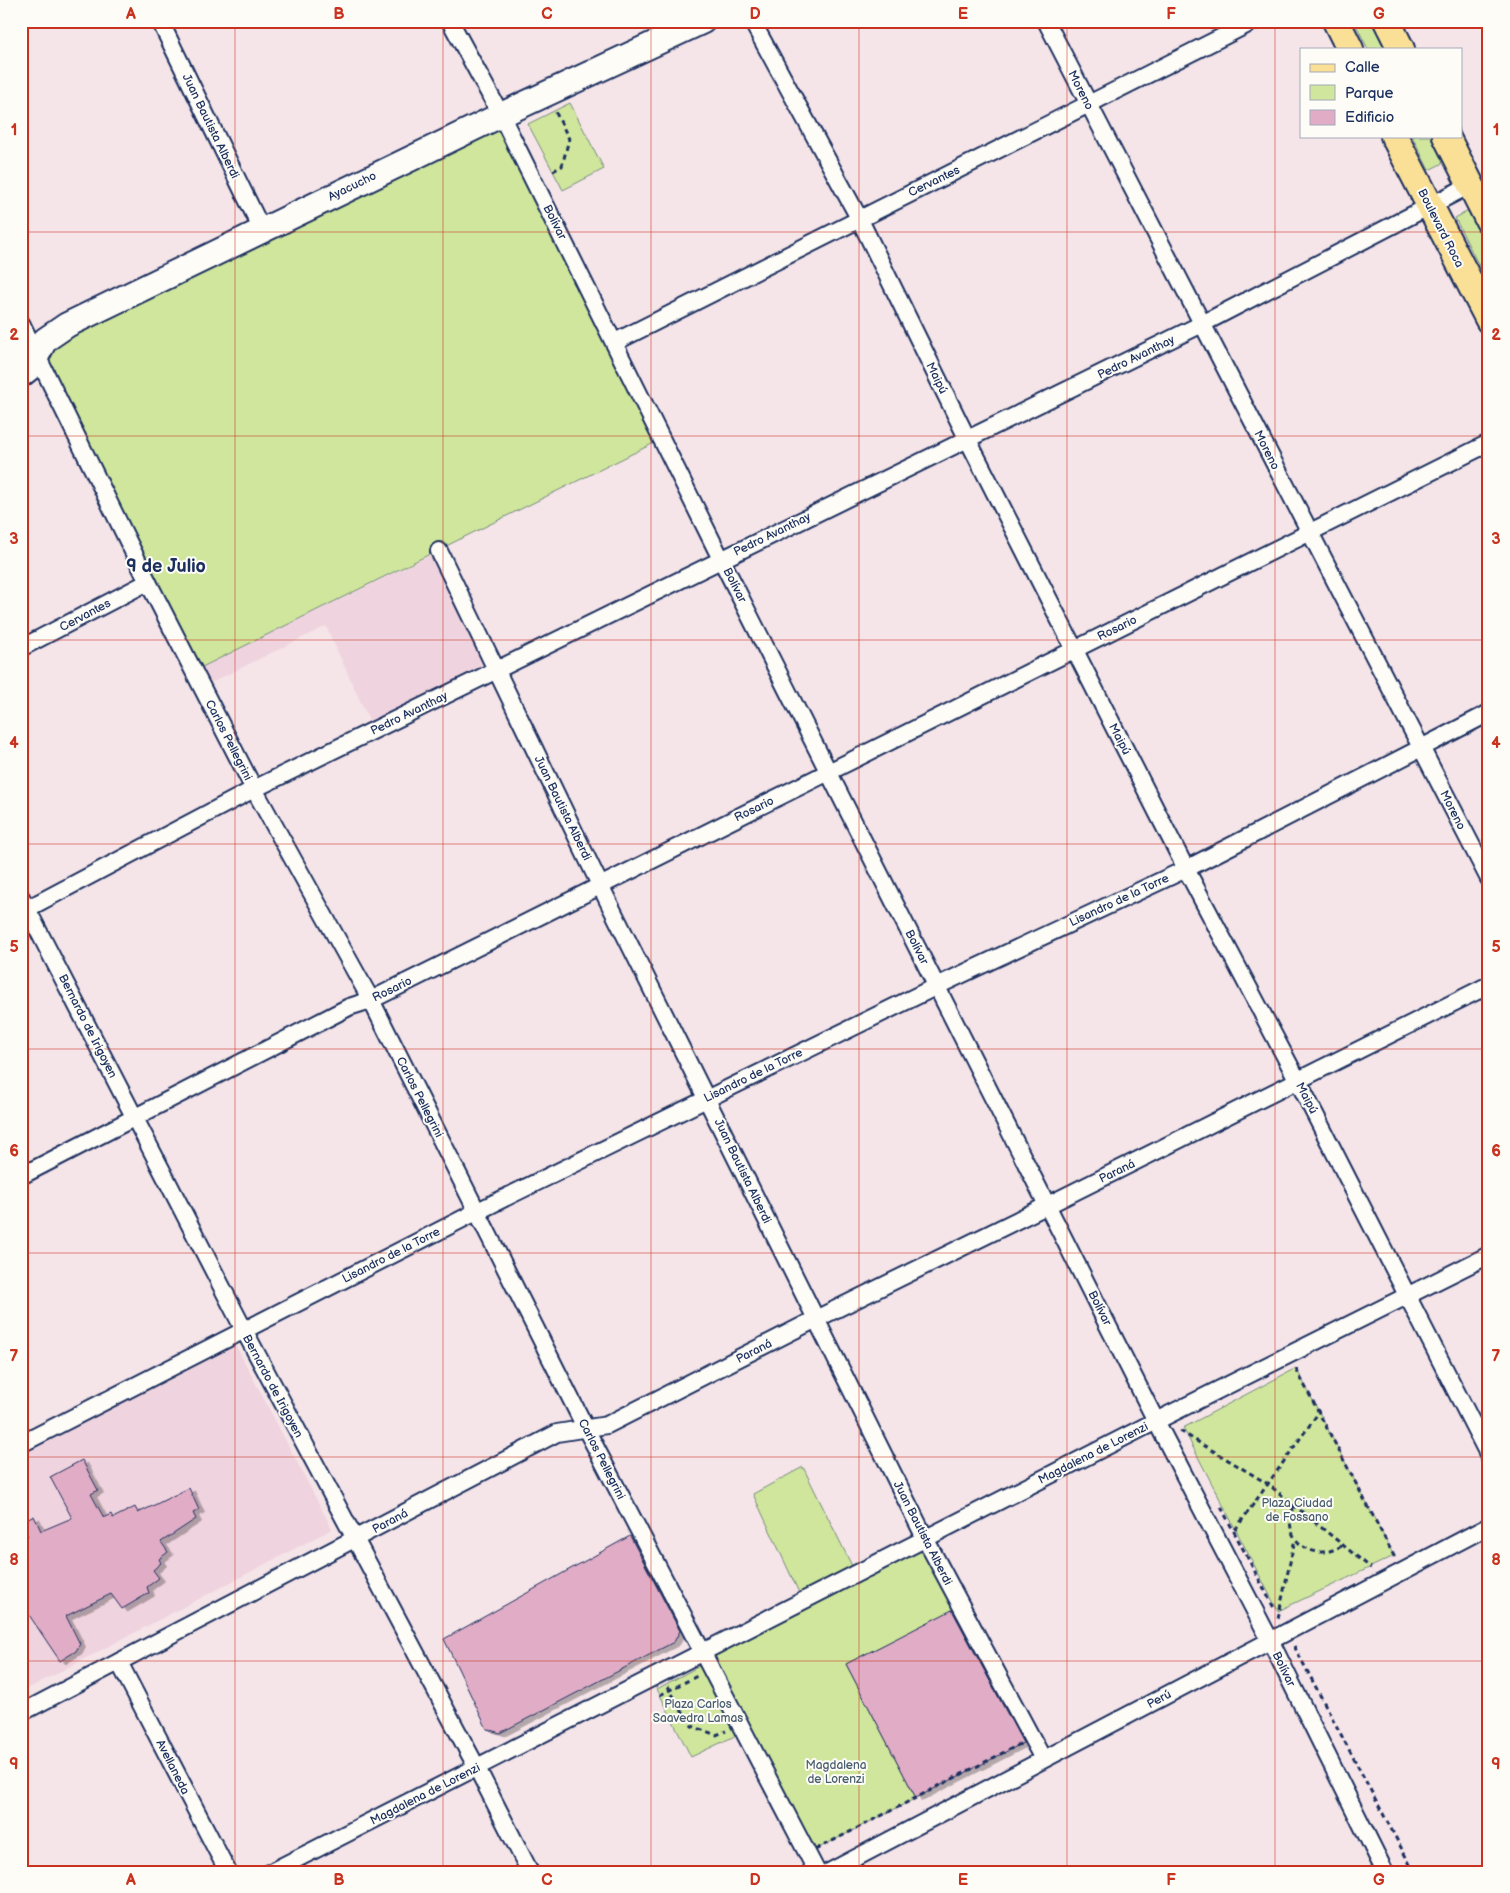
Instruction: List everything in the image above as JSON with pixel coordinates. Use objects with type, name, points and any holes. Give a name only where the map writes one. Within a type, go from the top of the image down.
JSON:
[{"type":"main road","points":[[1336,21],[1350,48]]},
{"type":"main road","points":[[1387,21],[1400,48]]},
{"type":"main road","name":"Boulevard Roca","points":[[1395,138],[1489,320]]},
{"type":"main road","points":[[1447,138],[1489,221]]},
{"type":"street","name":"Juan Bautista Alberdi","points":[[160,21],[262,230]]},
{"type":"street","name":"Bolívar","points":[[450,21],[501,115],[828,772],[1156,1421],[1270,1640],[1385,1872]]},
{"type":"street","name":"Ayacucho","points":[[21,375],[31,367],[45,340],[67,325],[501,115],[703,21]]},
{"type":"street","name":"Maipú","points":[[752,21],[859,218],[968,440],[1074,649],[1186,869],[1298,1081],[1489,1456]]},
{"type":"street","name":"Moreno","points":[[1046,21],[1489,879]]},
{"type":"street","name":"Cervantes","points":[[614,342],[1254,21]]},
{"type":"street","name":"Pedro Avanthay","points":[[23,906],[254,789],[1202,324],[1470,185]]},
{"type":"street","name":"Carlos Pellegrini","points":[[21,323],[148,582],[254,789],[371,1000],[586,1429],[817,1872]]},
{"type":"street","name":"Rosario","points":[[21,1176],[349,1007],[371,1000],[1489,443]]},
{"type":"street","name":"Juan Bautista Alberdi","points":[[439,551],[600,885],[926,1540],[1043,1759]]},
{"type":"street","name":"Cervantes","points":[[21,648],[148,582]]},
{"type":"street","name":"Lisandro de la Torre","points":[[21,1444],[478,1211],[937,986],[1186,869],[1489,713]]},
{"type":"street","name":"Bernardo de Irigoyen","points":[[23,906],[530,1872]]},
{"type":"street","name":"Paraná","points":[[21,1713],[558,1433],[607,1425],[816,1319],[1048,1206],[1489,985]]},
{"type":"street","name":"Magdalena de Lorenzi","points":[[271,1872],[926,1540],[1156,1421],[1489,1255]]},
{"type":"street","name":"Perú","points":[[829,1872],[1489,1526]]},
{"type":"street","name":"Avellaneda","points":[[119,1662],[228,1872]]},
{"type":"path","points":[[552,171],[562,166],[569,140],[555,111]]},
{"type":"path","points":[[1287,1372],[1296,1368],[1394,1556],[1386,1560]]},
{"type":"path","points":[[1235,1530],[1318,1412]]},
{"type":"path","points":[[1175,1428],[1184,1424]]},
{"type":"path","points":[[1175,1428],[1268,1484],[1371,1568]]},
{"type":"path","points":[[1175,1428],[1180,1437]]},
{"type":"path","points":[[1220,1505],[1235,1530],[1286,1632],[1414,1872]]},
{"type":"path","points":[[1294,1505],[1289,1523],[1295,1539],[1305,1548],[1328,1552],[1343,1545]]},
{"type":"path","points":[[1270,1640],[1278,1616],[1295,1539]]},
{"type":"path","points":[[922,1546],[1024,1742],[811,1852],[710,1654],[922,1546]]},
{"type":"path","points":[[1362,1572],[1379,1564]]},
{"type":"path","points":[[1278,1616],[1287,1612]]},
{"type":"path","points":[[660,1695],[702,1673]]},
{"type":"path","points":[[667,1683],[679,1707],[692,1726],[716,1735],[731,1729]]},
{"type":"shaded area","points":[[439,551],[489,668],[370,722],[326,626],[202,687],[194,671]]},
{"type":"shaded area","points":[[235,1344],[332,1529],[21,1692],[21,1456]]},
{"type":"green space","points":[[1354,21],[1378,21],[1392,48],[1368,48]]},
{"type":"green space","points":[[570,103],[604,169],[563,190],[528,124]]},
{"type":"green space","points":[[501,115],[662,439],[194,671],[37,355],[262,230]]},
{"type":"green space","points":[[1413,138],[1438,138],[1449,160],[1429,170]]},
{"type":"green space","points":[[1474,208],[1489,237],[1489,286],[1455,218]]},
{"type":"green space","name":"Plaza Ciudad de Fossano","points":[[1296,1368],[1394,1556],[1278,1611],[1183,1428]]},
{"type":"green space","points":[[803,1467],[854,1570],[801,1597],[753,1494]]},
{"type":"green space","name":"Magdalena de Lorenzi","points":[[922,1546],[955,1609],[846,1664],[916,1798],[811,1852],[710,1654]]},
{"type":"green space","name":"Plaza Carlos Saavedra Lamas","points":[[703,1664],[739,1734],[691,1757],[657,1689]]},
{"type":"building","points":[[82,1460],[98,1490],[91,1494],[104,1518],[111,1514],[113,1518],[135,1507],[138,1513],[189,1488],[199,1510],[193,1513],[196,1519],[161,1542],[168,1552],[159,1559],[161,1563],[153,1570],[159,1578],[147,1587],[149,1593],[122,1609],[111,1594],[66,1616],[80,1644],[76,1651],[60,1661],[21,1603],[21,1539],[28,1536],[21,1523],[34,1516],[41,1531],[72,1518],[50,1477]]},
{"type":"building","points":[[630,1536],[680,1631],[674,1642],[500,1733],[487,1729],[444,1639]]},
{"type":"building","points":[[952,1610],[1023,1743],[916,1798],[846,1664]]},
{"type":"district","name":"9 de Julio","points":[[166,566]]}]
